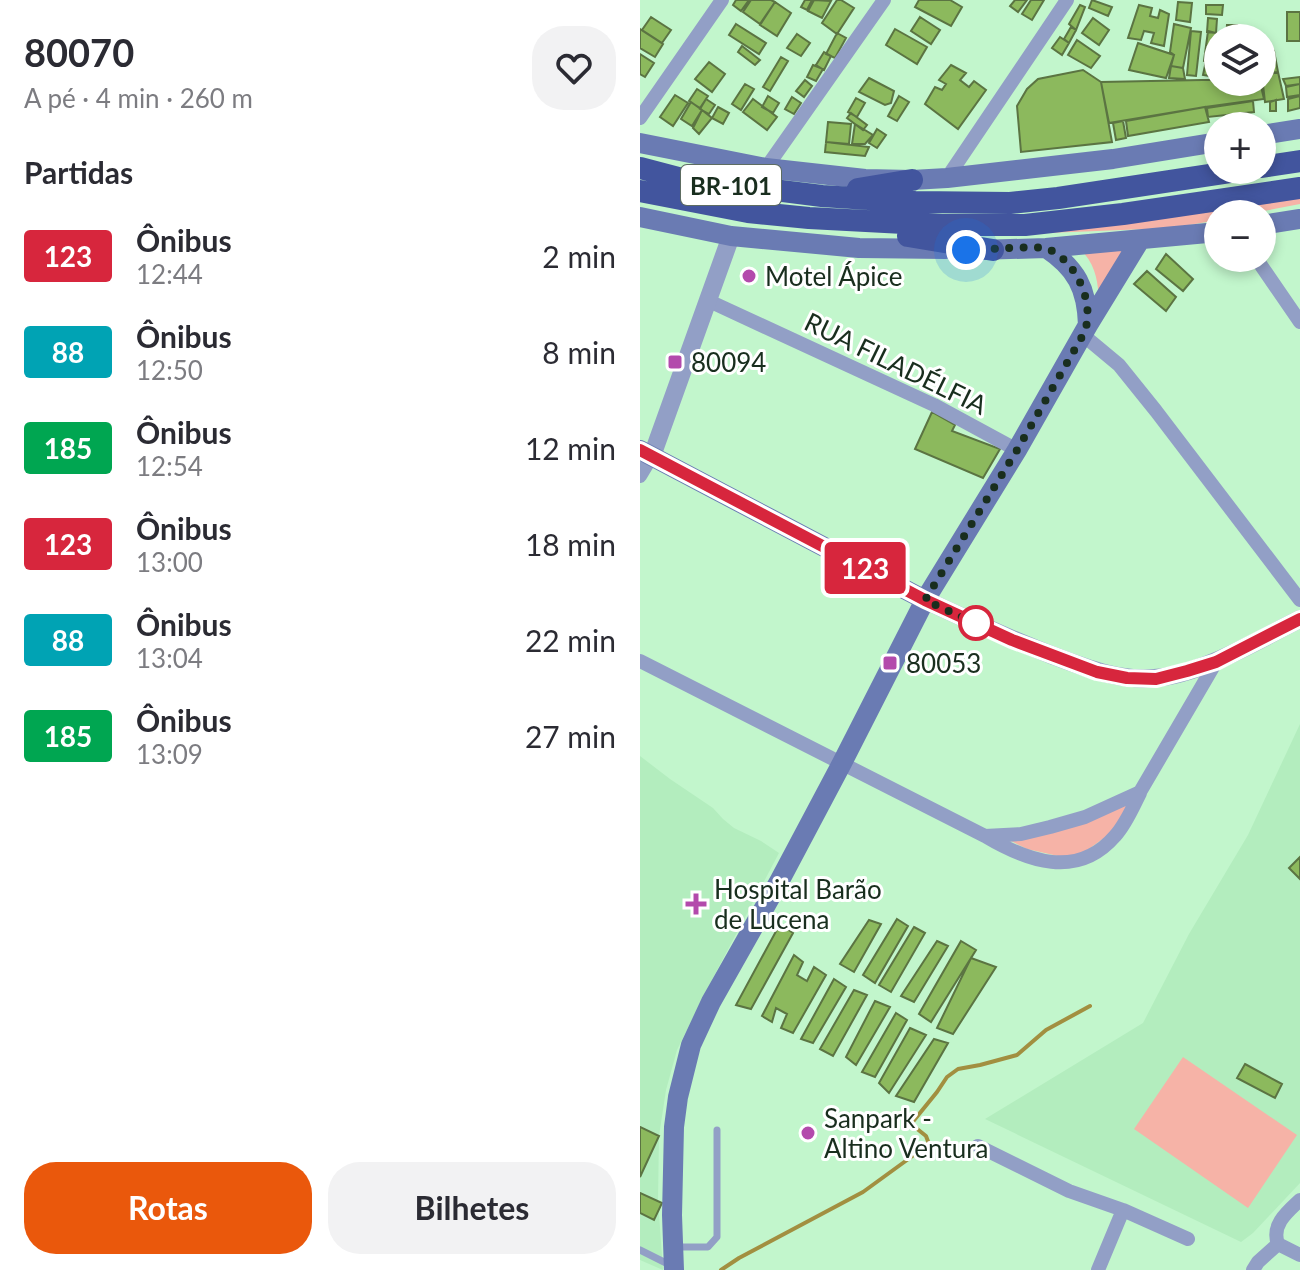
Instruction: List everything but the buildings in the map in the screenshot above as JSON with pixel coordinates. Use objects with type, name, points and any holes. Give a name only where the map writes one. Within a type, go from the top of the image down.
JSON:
[{"type":"highway","points":[[1276,165],[1300,161]]},
{"type":"highway","name":"BR-101","points":[[640,168],[678,178],[822,196],[915,202],[1010,203],[1204,176]]},
{"type":"highway","points":[[822,196],[912,180]]},
{"type":"highway","name":"BR-101","points":[[640,191],[748,212],[809,218],[942,225],[1025,225],[1300,188]]},
{"type":"highway","points":[[809,218],[993,250]]},
{"type":"main road","points":[[1276,133],[1300,129]]},
{"type":"main road","points":[[640,143],[766,168],[865,179],[912,180],[1113,159],[1204,144]]},
{"type":"main road","points":[[640,217],[731,236],[859,248],[1046,248],[1204,233]]},
{"type":"main road","points":[[1276,223],[1300,219]]},
{"type":"main road","points":[[673,1261],[674,1127],[682,1074],[691,1045],[711,1002],[842,763],[925,600],[1140,240]]},
{"type":"main road","points":[[1046,248],[1061,258],[1083,288],[1087,306],[1085,330]]},
{"type":"main road","points":[[646,453],[925,600]]},
{"type":"street","points":[[640,118],[722,0]]},
{"type":"street","points":[[766,168],[884,0]]},
{"type":"street","points":[[947,178],[1067,0]]},
{"type":"street","points":[[640,476],[646,453],[709,301],[731,236]]},
{"type":"street","points":[[1266,272],[1300,322]]},
{"type":"street","name":"RUA FILADÉLFIA","points":[[709,301],[934,405],[1017,450]]},
{"type":"street","points":[[1085,330],[1119,365],[1156,411],[1300,600]]},
{"type":"street","points":[[925,600],[1012,640],[1097,672],[1127,678],[1156,679],[1216,662],[1300,619]]},
{"type":"street","points":[[640,661],[1026,857],[1065,863],[1085,858],[1102,849],[1117,835],[1216,662]]},
{"type":"street","points":[[985,836],[1021,834],[1050,827],[1085,817],[1140,792]]},
{"type":"street","points":[[978,1146],[1069,1191],[1123,1210],[1188,1239]]},
{"type":"street","points":[[1300,1200],[1282,1218],[1275,1238],[1278,1244],[1300,1255]]},
{"type":"street","points":[[1098,1270],[1123,1210]]},
{"type":"street","points":[[1253,1270],[1278,1244]]},
{"type":"lane","points":[[640,1250],[673,1261],[708,1247],[717,1237],[717,1130]]},
{"type":"shaded area","points":[[1300,194],[1300,204],[1276,209],[1276,200],[1258,200]]},
{"type":"shaded area","points":[[1204,208],[1204,222],[1172,228],[1022,234]]},
{"type":"shaded area","points":[[1082,251],[1125,251],[1099,302],[1095,275]]},
{"type":"shaded area","points":[[1300,724],[1300,1183],[1241,1242],[985,1119],[1143,1023],[1189,934],[1248,835]]},
{"type":"shaded area","name":"Hospital Barão de Lucena","points":[[640,756],[713,808],[734,828],[779,853],[677,1050],[666,1090],[659,1136],[658,1200],[663,1270],[640,1260]]},
{"type":"shaded area","points":[[1131,803],[1125,823],[1079,856],[1058,856],[1027,849],[1007,839]]},
{"type":"shaded area","points":[[1183,1057],[1297,1135],[1248,1208],[1134,1129]]},
{"type":"waterway","points":[[721,1270],[863,1192],[929,1144],[926,1136],[911,1124],[947,1077],[958,1069],[1017,1055],[1046,1030],[1090,1006]]},
{"type":"bus line","name":"123","points":[[640,450],[925,600],[1012,640],[1097,672],[1127,678],[1156,679],[1187,671],[1216,662],[1300,619]]},
{"type":"place","name":"Motel Ápice","points":[[749,276]]},
{"type":"place","name":"80094","points":[[675,362]]},
{"type":"place","name":"80053","points":[[890,663]]},
{"type":"place","name":"Hospital Barão de Lucena","points":[[696,904]]},
{"type":"place","name":"Sanpark - Altino Ventura","points":[[808,1133]]},
{"type":"route","points":[[966,250],[1046,248],[1074,272],[1083,288],[1088,325],[1017,450],[925,600],[983,627],[976,623]]}]
